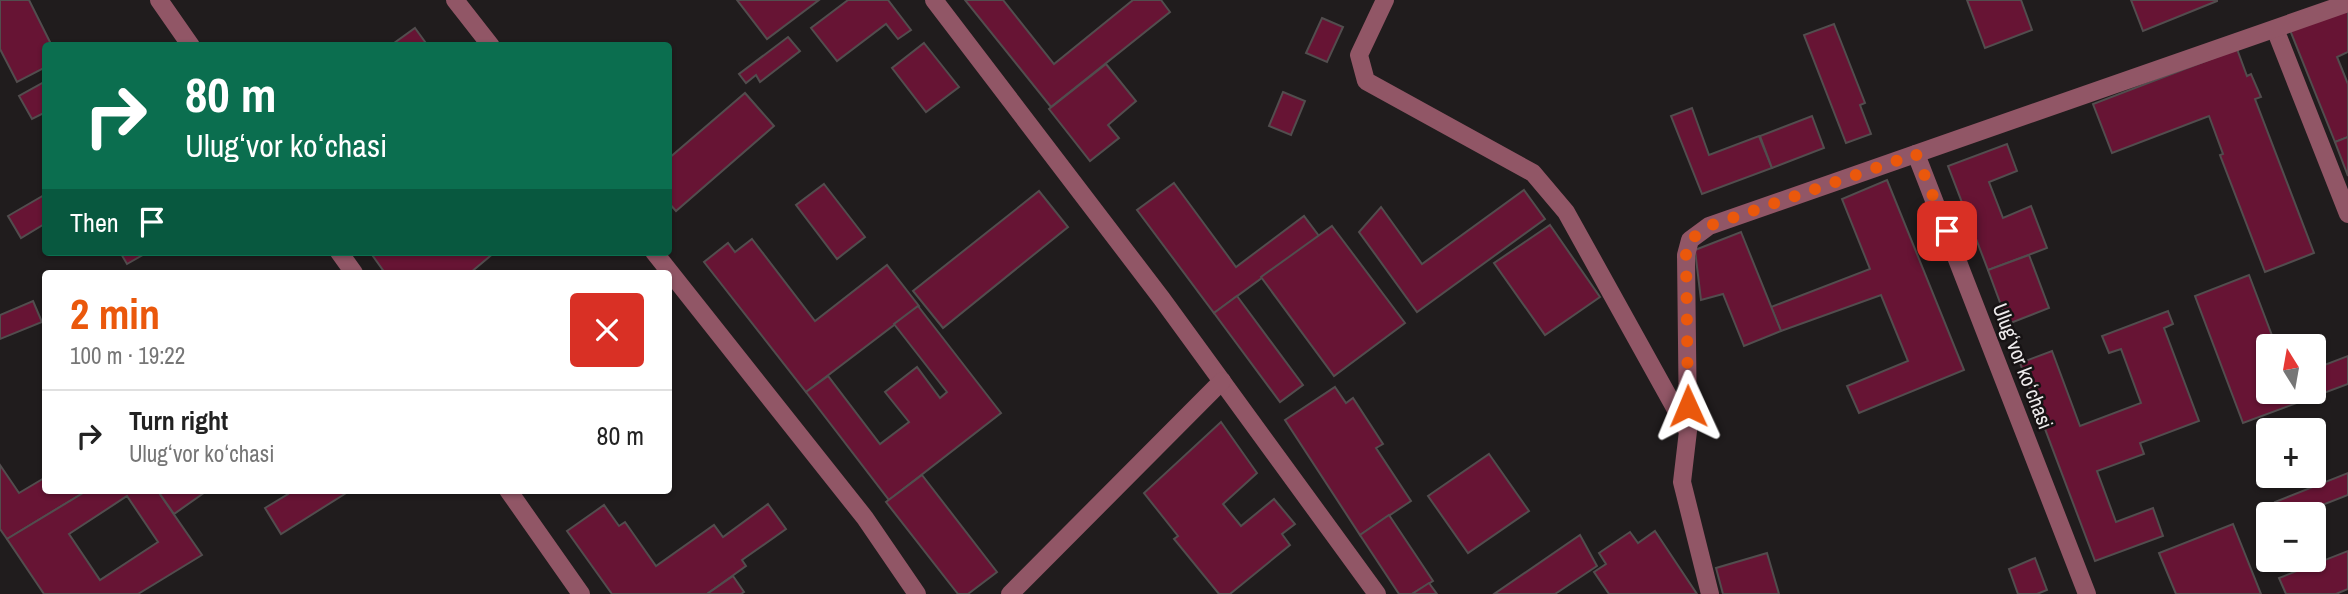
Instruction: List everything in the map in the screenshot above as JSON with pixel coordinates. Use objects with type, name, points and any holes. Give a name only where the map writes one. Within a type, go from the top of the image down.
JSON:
[{"type":"street","points":[[159,0],[188,42]]},
{"type":"street","points":[[455,0],[488,42]]},
{"type":"street","points":[[934,0],[1162,299],[1377,594]]},
{"type":"street","points":[[1385,0],[1359,55],[1366,81],[1533,173],[1566,212],[1688,431]]},
{"type":"street","points":[[1710,594],[1682,482],[1688,431],[1686,254],[1690,240],[1709,226],[2274,29],[2309,8],[2348,3]]},
{"type":"street","points":[[2274,29],[2348,214]]},
{"type":"street","name":"Ulugʻvor koʻchasi","points":[[1916,154],[2087,594]]},
{"type":"street","points":[[657,256],[668,270]]},
{"type":"street","points":[[672,275],[865,518],[917,594]]},
{"type":"street","points":[[1010,594],[1222,381]]},
{"type":"street","points":[[511,494],[582,594]]},
{"type":"building","points":[[0,0],[29,0],[50,42],[42,42],[42,69],[17,82],[0,49]]},
{"type":"building","points":[[737,0],[819,0],[767,39]]},
{"type":"building","points":[[848,0],[888,0],[911,30],[898,39],[886,24],[837,61],[811,28]]},
{"type":"building","points":[[965,0],[1003,0],[1054,64],[1133,0],[1161,0],[1170,12],[1051,107]]},
{"type":"building","points":[[1967,0],[2021,0],[2032,30],[1985,48]]},
{"type":"building","points":[[2131,0],[2217,0],[2217,1],[2143,31]]},
{"type":"building","points":[[2348,7],[2348,52],[2337,57],[2348,84],[2348,137],[2335,142],[2290,30]]},
{"type":"building","points":[[1322,18],[1343,27],[1327,62],[1306,53]]},
{"type":"building","points":[[1834,24],[1865,103],[1860,105],[1871,134],[1846,143],[1804,35]]},
{"type":"building","points":[[415,28],[425,42],[396,42]]},
{"type":"building","points":[[788,37],[800,51],[760,82],[756,75],[746,83],[739,74]]},
{"type":"building","points":[[924,43],[959,87],[926,112],[892,68]]},
{"type":"building","points":[[2237,49],[2247,76],[2251,74],[2261,97],[2255,99],[2314,253],[2265,272],[2220,155],[2223,154],[2209,116],[2112,153],[2093,104]]},
{"type":"building","points":[[1106,64],[1136,101],[1108,125],[1119,138],[1090,161],[1049,109]]},
{"type":"building","points":[[42,83],[42,114],[32,119],[19,96]]},
{"type":"building","points":[[1283,92],[1305,101],[1291,135],[1269,126]]},
{"type":"building","points":[[745,93],[774,126],[676,211],[672,206],[672,156]]},
{"type":"building","points":[[1692,108],[1709,155],[1759,136],[1772,168],[1702,194],[1671,116]]},
{"type":"building","points":[[1812,116],[1824,148],[1772,168],[1760,136]]},
{"type":"building","points":[[2348,137],[2348,176],[2335,142]]},
{"type":"building","points":[[2007,144],[2017,171],[1989,182],[2003,218],[2031,206],[2047,248],[1988,270],[1948,166]]},
{"type":"building","points":[[1887,180],[1964,370],[1859,413],[1847,386],[1908,361],[1881,295],[1781,331],[1771,307],[1870,269],[1842,199]]},
{"type":"building","points":[[1174,183],[1236,267],[1304,216],[1319,236],[1214,313],[1137,210]]},
{"type":"building","points":[[824,184],[865,237],[837,259],[796,205]]},
{"type":"building","points":[[1524,190],[1545,219],[1417,312],[1359,232],[1381,207],[1422,264]]},
{"type":"building","points":[[1039,191],[1068,227],[943,328],[913,291]]},
{"type":"building","points":[[42,196],[42,225],[21,238],[8,216]]},
{"type":"building","points":[[1550,225],[1600,297],[1545,335],[1494,263]]},
{"type":"building","points":[[1332,226],[1405,323],[1334,376],[1261,277]]},
{"type":"building","points":[[1741,232],[1781,331],[1744,346],[1723,294],[1701,300],[1695,250]]},
{"type":"building","points":[[752,239],[815,321],[887,265],[919,306],[806,392],[704,262],[728,243],[735,252]]},
{"type":"building","points":[[2029,255],[2049,308],[2008,324],[1988,270]]},
{"type":"building","points":[[122,256],[141,256],[127,264]]},
{"type":"building","points":[[373,256],[490,256],[474,270],[383,270]]},
{"type":"building","points":[[2249,275],[2271,334],[2256,334],[2256,404],[2294,404],[2243,423],[2195,296]]},
{"type":"building","points":[[1237,296],[1303,385],[1280,402],[1214,313]]},
{"type":"building","points":[[33,301],[42,322],[0,339],[0,315]]},
{"type":"building","points":[[918,306],[1001,413],[889,500],[806,392],[828,376],[880,444],[909,422],[885,392],[917,367],[940,398],[947,392],[894,324]]},
{"type":"building","points":[[2168,311],[2173,324],[2164,328],[2199,421],[2140,443],[2144,454],[2097,471],[2116,522],[2153,508],[2163,536],[2095,561],[2020,363],[2052,351],[2080,426],[2141,403],[2121,349],[2109,353],[2102,336]]},
{"type":"building","points":[[2348,356],[2348,384],[2326,392],[2326,364]]},
{"type":"building","points":[[1335,387],[1346,403],[1353,398],[1383,444],[1376,448],[1411,501],[1360,535],[1285,420]]},
{"type":"building","points":[[1221,422],[1257,473],[1223,504],[1241,526],[1274,499],[1295,524],[1282,534],[1290,545],[1230,594],[1219,594],[1174,539],[1178,536],[1144,493]]},
{"type":"building","points":[[1489,454],[1529,511],[1468,553],[1428,496]]},
{"type":"building","points":[[0,465],[19,493],[42,479],[42,494],[81,494],[7,539],[0,529]]},
{"type":"building","points":[[2348,473],[2348,495],[2326,504],[2275,502],[2310,488],[2326,488],[2326,482]]},
{"type":"building","points":[[922,475],[997,572],[968,594],[958,594],[886,502]]},
{"type":"building","points":[[81,494],[160,494],[202,555],[138,594],[44,594],[7,539]],"holes":[[[127,496],[158,542],[100,580],[69,534]]]},
{"type":"building","points":[[160,494],[202,494],[174,514]]},
{"type":"building","points":[[288,494],[345,494],[281,534],[265,508]]},
{"type":"building","points":[[768,504],[786,529],[742,560],[746,566],[707,594],[612,594],[567,531],[604,505],[619,526],[625,522],[656,566],[714,525],[723,537]]},
{"type":"building","points":[[1389,515],[1433,581],[1412,594],[1399,594],[1360,535]]},
{"type":"building","points":[[2233,524],[2261,594],[2176,594],[2159,553]]},
{"type":"building","points":[[1655,531],[1697,594],[1609,594],[1594,572],[1606,564],[1599,553],[1630,532],[1638,543]]},
{"type":"building","points":[[1580,535],[1597,566],[1555,594],[1494,594]]},
{"type":"building","points":[[2348,551],[2348,589],[2336,594],[2286,594],[2279,578],[2294,572],[2326,572],[2326,560]]},
{"type":"building","points":[[1767,553],[1779,594],[1723,594],[1716,568]]},
{"type":"building","points":[[2035,558],[2047,590],[2037,594],[2018,594],[2009,569]]},
{"type":"building","points":[[733,576],[744,592],[707,594]]},
{"type":"building","points":[[1429,583],[1437,594],[1412,594]]},
{"type":"route","points":[[1688,406],[1686,254],[1690,240],[1709,226],[1916,154],[1947,231]]}]
